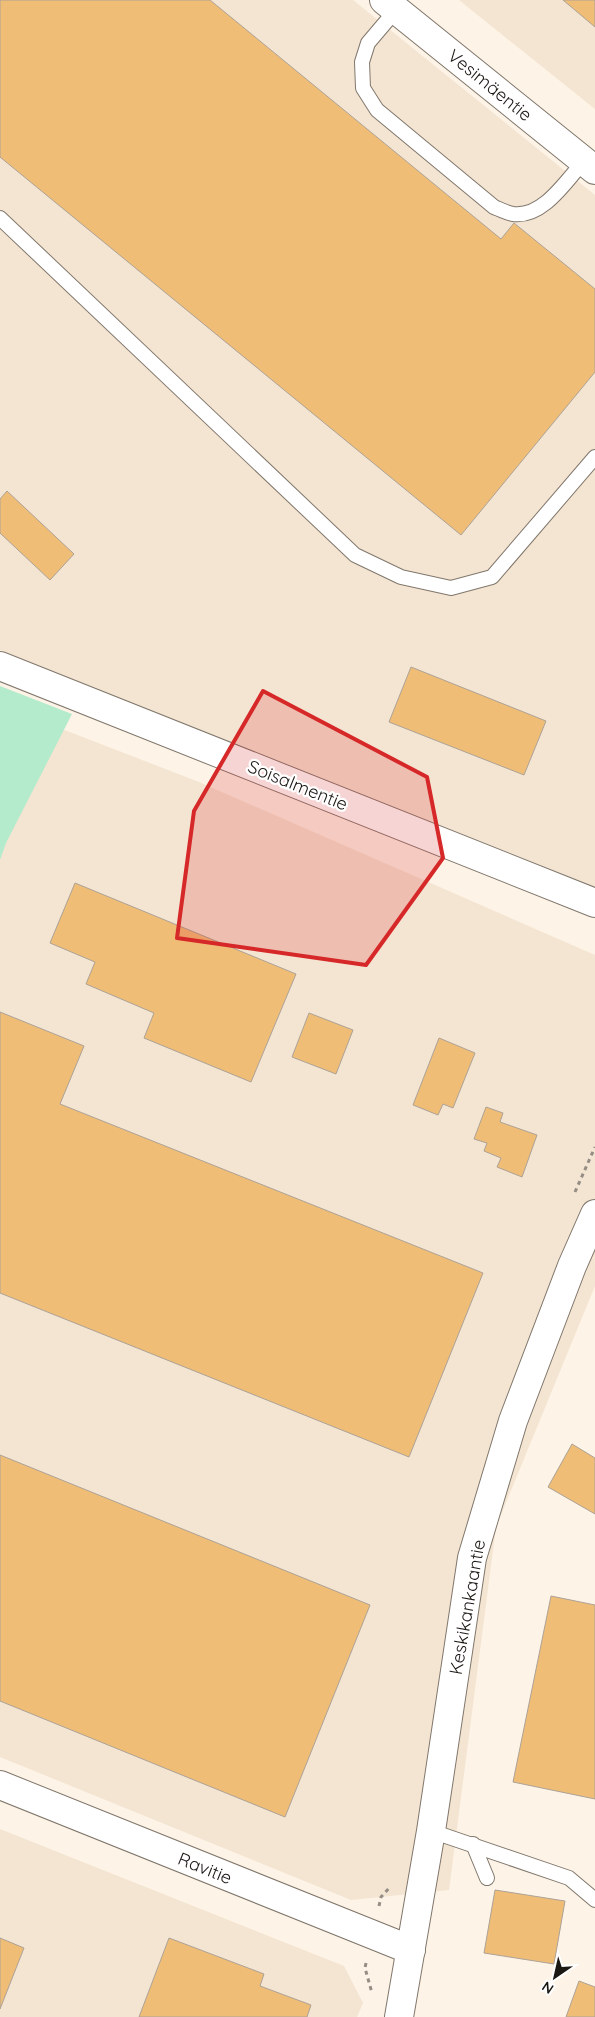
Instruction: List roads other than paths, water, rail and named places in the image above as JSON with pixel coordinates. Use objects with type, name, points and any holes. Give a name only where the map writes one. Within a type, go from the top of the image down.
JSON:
[{"type":"street","name":"Vesimäentie","points":[[390,5],[590,166]]},
{"type":"street","name":"Soisalmentie","points":[[0,666],[595,903]]},
{"type":"street","name":"Keskikankaantie","points":[[399,2017],[431,1831],[472,1558],[513,1420],[572,1266],[595,1214]]},
{"type":"street","name":"Ravitie","points":[[0,1785],[411,1950]]},
{"type":"lane","points":[[390,5],[368,44],[362,62],[363,88],[377,110],[494,207],[513,214],[531,212],[590,166]]},
{"type":"lane","points":[[0,218],[354,555],[401,577],[451,588],[492,577],[595,457]]},
{"type":"lane","points":[[431,1831],[569,1878],[595,1900]]},
{"type":"lane","points":[[473,1844],[487,1878]]}]
